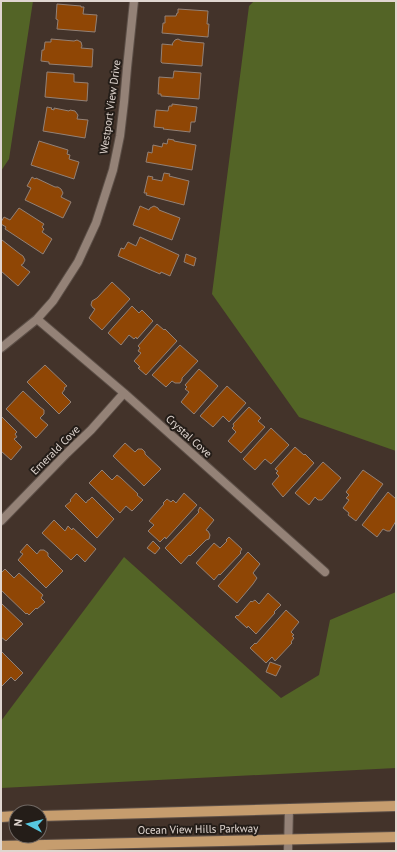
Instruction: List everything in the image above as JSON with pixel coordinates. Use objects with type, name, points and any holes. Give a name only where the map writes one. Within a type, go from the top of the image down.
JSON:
[{"type":"main road","name":"Ocean View Hills Parkway","points":[[48,816],[396,806]]},
{"type":"main road","name":"Ocean View Hills Parkway","points":[[1,846],[396,836]]},
{"type":"street","name":"Westport View Drive","points":[[1,348],[37,319],[53,300],[78,262],[96,223],[113,170],[121,129],[134,1]]},
{"type":"street","name":"Crystal Cove","points":[[37,319],[124,393],[325,572]]},
{"type":"street","name":"Emerald Cove","points":[[1,521],[91,430],[124,393]]},
{"type":"street","points":[[288,851],[289,809]]},
{"type":"green space","points":[[1,1],[33,1],[9,159],[1,171]]},
{"type":"green space","points":[[254,1],[396,1],[396,451],[299,417],[212,294],[249,6]]},
{"type":"green space","points":[[124,557],[281,698],[319,675],[330,620],[396,592],[396,768],[1,788],[1,721]]},
{"type":"building","points":[[57,4],[81,6],[84,7],[83,14],[97,15],[95,32],[57,29]]},
{"type":"building","points":[[178,9],[208,11],[208,37],[162,33],[163,23],[165,23],[165,16],[176,16]]},
{"type":"building","points":[[51,39],[77,40],[81,42],[81,48],[93,49],[92,67],[49,64],[49,62],[41,61],[42,50],[44,50],[45,42],[51,42]]},
{"type":"building","points":[[178,39],[182,41],[204,43],[202,66],[161,62],[162,44],[173,45],[172,44],[175,40]]},
{"type":"building","points":[[174,71],[201,73],[199,99],[161,96],[161,94],[158,94],[159,77],[173,78]]},
{"type":"building","points":[[47,72],[74,74],[74,82],[88,83],[87,101],[45,97]]},
{"type":"building","points":[[172,104],[197,107],[195,122],[191,122],[190,132],[154,127],[156,110],[168,111],[169,106],[172,106]]},
{"type":"building","points":[[47,107],[54,110],[54,108],[75,111],[78,115],[77,119],[88,120],[85,138],[43,131]]},
{"type":"building","points":[[168,139],[196,145],[192,170],[146,162],[148,152],[152,153],[153,145],[162,147],[163,143],[167,144]]},
{"type":"building","points":[[39,141],[68,150],[67,154],[70,155],[69,159],[79,162],[74,179],[31,165]]},
{"type":"building","points":[[164,173],[170,174],[169,176],[189,181],[184,205],[146,195],[147,193],[144,193],[148,176],[153,177],[152,179],[162,181]]},
{"type":"building","points":[[32,177],[58,187],[63,193],[61,197],[71,202],[63,218],[25,200],[31,188],[27,186]]},
{"type":"building","points":[[140,206],[149,210],[154,206],[159,210],[180,218],[172,240],[133,225]]},
{"type":"building","points":[[19,208],[44,224],[42,227],[44,229],[42,232],[52,239],[43,254],[5,229],[6,227],[1,224],[4,217],[10,220]]},
{"type":"building","points":[[140,237],[179,255],[170,276],[161,272],[160,274],[118,256],[121,248],[124,249],[128,242],[136,246]]},
{"type":"building","points":[[2,240],[23,256],[25,260],[21,265],[30,272],[18,286],[1,271]]},
{"type":"building","points":[[186,254],[196,258],[194,266],[184,262]]},
{"type":"building","points":[[112,282],[130,299],[102,330],[89,318],[95,309],[91,305],[92,301],[97,298]]},
{"type":"building","points":[[132,306],[139,313],[142,310],[153,321],[137,339],[136,337],[134,339],[129,335],[121,345],[108,333]]},
{"type":"building","points":[[157,324],[164,330],[165,329],[177,341],[146,375],[138,368],[140,367],[134,361],[141,353],[138,351],[140,348],[138,346]]},
{"type":"building","points":[[180,345],[198,361],[182,378],[180,383],[175,383],[172,381],[166,387],[152,375]]},
{"type":"building","points":[[45,365],[67,386],[64,388],[65,389],[62,393],[71,402],[59,414],[27,382]]},
{"type":"building","points":[[199,369],[218,386],[194,414],[181,402],[189,392],[185,389],[187,387],[185,385]]},
{"type":"building","points":[[227,386],[246,403],[229,422],[223,416],[213,427],[200,416]]},
{"type":"building","points":[[23,391],[44,410],[44,414],[40,418],[48,425],[36,438],[6,409]]},
{"type":"building","points":[[249,407],[261,418],[258,421],[265,427],[241,453],[228,441],[236,432],[232,428],[234,426],[233,424]]},
{"type":"building","points":[[1,416],[17,432],[15,434],[17,437],[14,439],[22,447],[11,460],[1,451]]},
{"type":"building","points":[[271,428],[289,445],[271,464],[265,459],[255,470],[243,459]]},
{"type":"building","points":[[125,443],[135,452],[138,449],[142,449],[145,454],[161,469],[144,486],[113,456]]},
{"type":"building","points":[[295,447],[314,463],[283,497],[272,484],[279,476],[276,473],[278,471],[275,469]]},
{"type":"building","points":[[323,462],[341,478],[322,500],[318,500],[315,497],[309,505],[295,493]]},
{"type":"building","points":[[102,470],[112,480],[117,475],[143,500],[132,511],[126,506],[120,513],[89,483]]},
{"type":"building","points":[[363,470],[383,484],[356,521],[348,515],[349,513],[343,508],[349,500],[346,498],[349,495],[346,492]]},
{"type":"building","points":[[388,492],[396,499],[396,521],[390,531],[383,529],[377,537],[362,525]]},
{"type":"building","points":[[76,493],[86,503],[92,497],[114,519],[97,538],[65,506],[71,501],[70,500]]},
{"type":"building","points":[[184,493],[197,505],[166,539],[165,537],[160,542],[148,531],[154,525],[149,521],[167,499],[171,502],[173,500],[176,503]]},
{"type":"building","points":[[200,507],[214,520],[206,530],[210,535],[209,539],[206,540],[190,556],[189,555],[181,564],[165,548],[199,512]]},
{"type":"building","points":[[54,520],[65,531],[68,526],[72,530],[73,528],[96,549],[85,562],[77,554],[71,560],[42,533]]},
{"type":"building","points":[[229,537],[242,549],[240,552],[241,553],[214,580],[196,563],[214,543],[220,548]]},
{"type":"building","points":[[153,541],[160,548],[155,554],[147,548]]},
{"type":"building","points":[[27,544],[37,554],[40,550],[44,550],[48,553],[48,556],[63,571],[46,588],[18,560],[23,554],[20,552]]},
{"type":"building","points":[[248,552],[260,564],[253,573],[257,578],[237,603],[218,586]]},
{"type":"building","points":[[5,569],[14,578],[19,573],[43,595],[41,598],[45,602],[29,615],[27,613],[26,614],[1,590],[1,573]]},
{"type":"building","points":[[268,593],[281,605],[256,634],[235,617],[237,615],[238,616],[251,601],[252,602],[255,600],[259,604]]},
{"type":"building","points":[[2,604],[23,624],[6,641],[1,637]]},
{"type":"building","points":[[286,610],[299,622],[291,632],[294,635],[292,636],[294,638],[291,642],[292,643],[275,661],[272,657],[266,663],[250,648],[255,643],[256,644]]},
{"type":"building","points":[[1,651],[23,673],[15,681],[11,677],[1,687]]},
{"type":"building","points":[[270,662],[281,666],[276,676],[266,672]]}]
